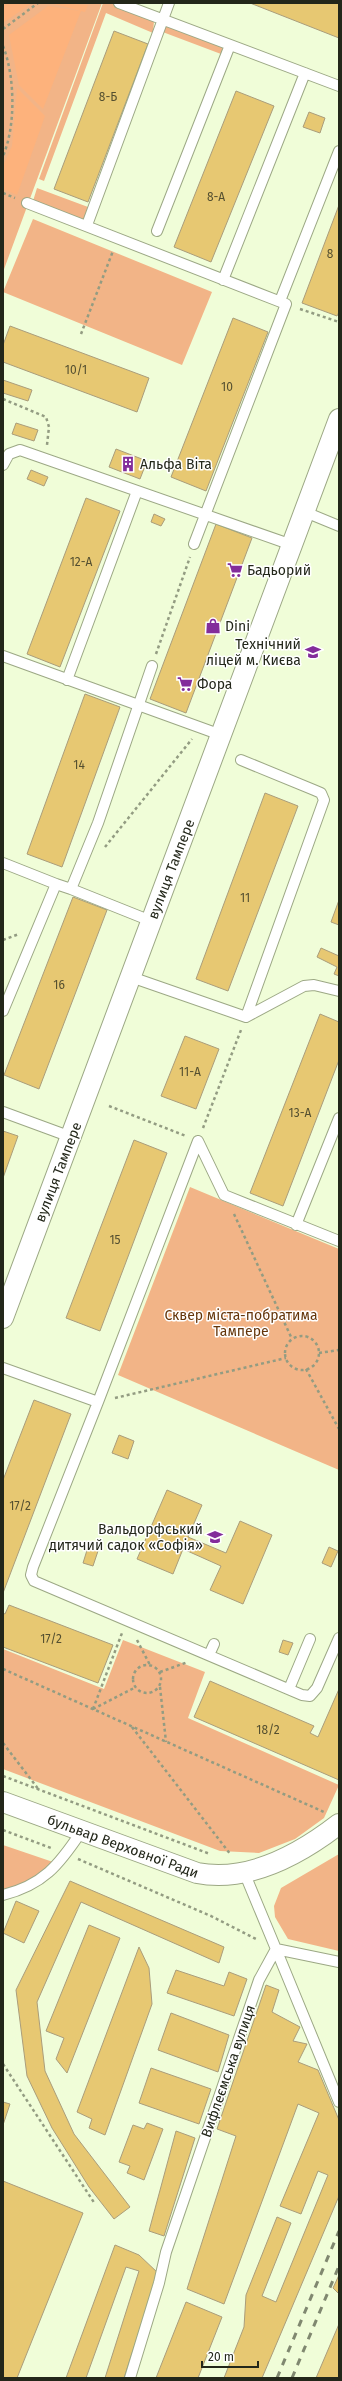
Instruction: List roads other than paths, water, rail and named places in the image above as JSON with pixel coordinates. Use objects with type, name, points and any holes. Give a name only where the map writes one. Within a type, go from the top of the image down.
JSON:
[{"type":"street","name":"вулиця Тампере","points":[[3,1318],[339,419]]},
{"type":"street","name":"бульвар Верховної Ради","points":[[3,1802],[81,1832],[197,1873],[213,1876],[244,1872]]},
{"type":"street","points":[[244,1872],[274,1864],[311,1846],[332,1818]]},
{"type":"lane","points":[[119,3],[339,86]]},
{"type":"lane","points":[[87,225],[169,3]]},
{"type":"lane","points":[[157,231],[230,45]]},
{"type":"lane","points":[[223,280],[305,73]]},
{"type":"lane","points":[[194,544],[282,302],[339,151]]},
{"type":"lane","points":[[27,203],[87,225],[223,280],[282,302]]},
{"type":"lane","points":[[3,466],[5,459],[14,451],[20,450],[292,545]]},
{"type":"lane","points":[[67,680],[137,491]]},
{"type":"lane","points":[[305,512],[339,526]]},
{"type":"lane","points":[[3,656],[221,735]]},
{"type":"lane","points":[[71,889],[98,823],[152,666]]},
{"type":"lane","points":[[241,760],[321,793],[324,800],[246,1017]]},
{"type":"lane","points":[[3,863],[151,921]]},
{"type":"lane","points":[[3,1011],[56,884]]},
{"type":"lane","points":[[131,977],[246,1017],[304,986],[320,986],[339,991]]},
{"type":"lane","points":[[3,1112],[71,1137]]},
{"type":"lane","points":[[296,1225],[339,1118]]},
{"type":"lane","points":[[339,1241],[224,1195],[198,1141],[31,1575],[34,1581],[41,1585],[302,1695],[310,1696],[314,1693],[339,1638]]},
{"type":"lane","points":[[3,1368],[98,1402]]},
{"type":"lane","points":[[288,1689],[310,1639]]},
{"type":"lane","points":[[209,1655],[214,1644]]},
{"type":"lane","points":[[3,1895],[32,1885],[50,1874],[81,1832]]},
{"type":"lane","points":[[244,1872],[339,2102]]},
{"type":"lane","points":[[276,1950],[339,1962]]},
{"type":"lane","name":"Вифлеємська вулиця","points":[[130,2378],[159,2283],[166,2252],[259,1980],[276,1950]]},
{"type":"railway","points":[[277,2378],[339,2231]]},
{"type":"railway","points":[[292,2378],[339,2266]]},
{"type":"place","name":"Альфа Віта","points":[[128,464]]},
{"type":"place","name":"Бадьорий","points":[[235,570]]},
{"type":"place","name":"Dini","points":[[213,626]]},
{"type":"place","name":"Технічний ліцей м. Києва","points":[[313,652]]},
{"type":"place","name":"Фора","points":[[185,684]]},
{"type":"place","name":"Вальдорфський дитячий садок «Софія»","points":[[215,1537]]},
{"type":"park label","name":"Сквер міста-побратима Тампере","points":[[241,1324]]}]
